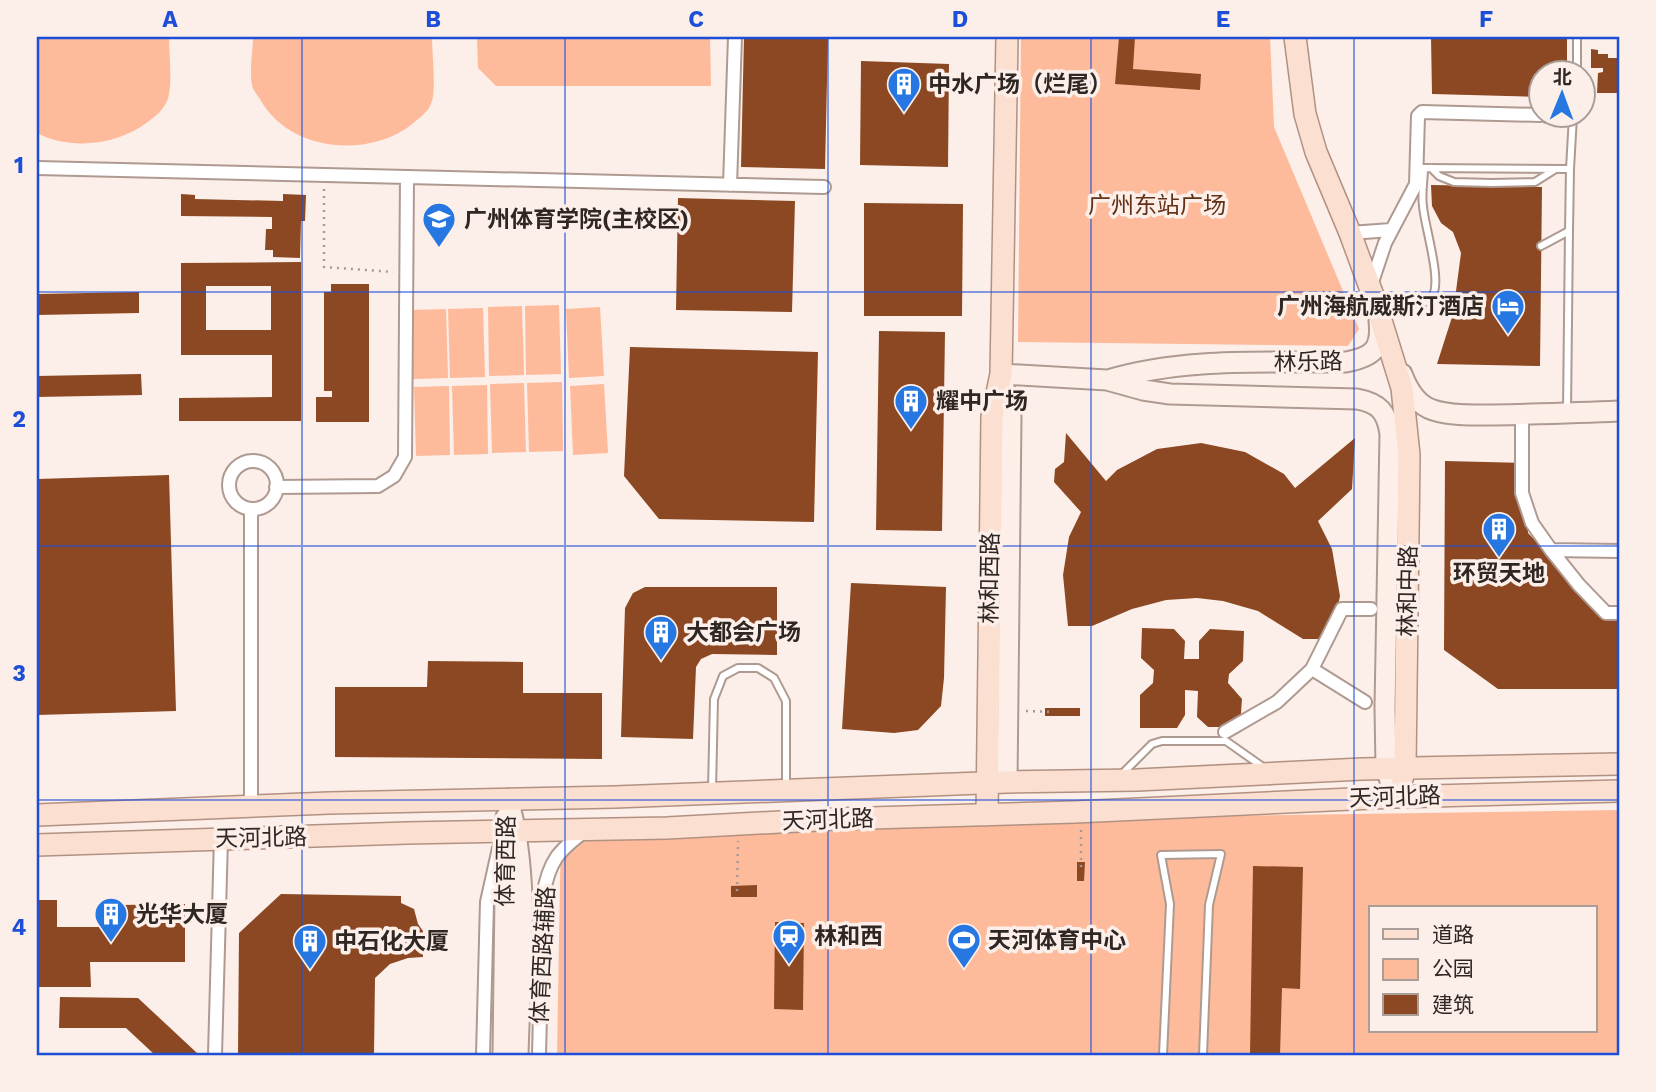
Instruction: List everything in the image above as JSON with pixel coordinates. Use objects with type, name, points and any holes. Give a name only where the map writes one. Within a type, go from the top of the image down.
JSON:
[{"type":"main road","name":"林和西路","points":[[987,815],[997,783],[992,417],[1002,374],[1007,37]]},
{"type":"main road","name":"林和中路","points":[[1295,37],[1305,114],[1316,152],[1350,233],[1402,388],[1409,455],[1395,797]]},
{"type":"main road","name":"天河北路","points":[[37,815],[405,801],[1116,781],[1396,768],[1619,764]]},
{"type":"main road","name":"天河北路","points":[[37,845],[407,832],[587,830],[1395,797],[1619,791]]},
{"type":"main road","points":[[405,801],[407,832]]},
{"type":"street","points":[[730,185],[734,37]]},
{"type":"street","points":[[1370,288],[1391,230],[1424,168],[1418,116],[1422,112],[1526,115]]},
{"type":"street","points":[[37,168],[824,187]]},
{"type":"street","points":[[276,487],[378,486],[394,476],[405,457],[407,177]]},
{"type":"street","points":[[1350,233],[1391,230]]},
{"type":"street","points":[[1378,311],[1407,387],[1418,401],[1433,410],[1449,413],[1522,414],[1619,411]]},
{"type":"street","name":"林乐路","points":[[1107,380],[1136,372],[1189,364],[1357,360],[1368,355],[1378,344],[1378,311]]},
{"type":"street","name":"林乐路","points":[[1002,374],[1107,380],[1170,394],[1357,399],[1376,404],[1383,410],[1387,416],[1390,434]]},
{"type":"street","points":[[1522,414],[1522,494],[1532,523],[1579,585],[1606,613],[1619,613]]},
{"type":"street","name":"林和中路","points":[[1390,434],[1385,707],[1396,768]]},
{"type":"street","points":[[247,462],[264,464],[274,474],[276,487],[269,503],[251,509],[241,506],[230,494],[230,477],[240,465],[247,462]]},
{"type":"street","points":[[251,509],[251,806]]},
{"type":"street","points":[[1551,550],[1619,551]]},
{"type":"street","points":[[1225,732],[1277,702],[1312,669],[1342,610],[1371,610]]},
{"type":"street","points":[[1312,669],[1365,702]]},
{"type":"street","name":"体育西路","points":[[503,1055],[505,896],[510,831],[508,799]]},
{"type":"street","name":"体育西路辅路","points":[[538,1055],[543,896],[546,878],[558,852],[587,830]]},
{"type":"street","points":[[483,1055],[490,885],[510,831]]},
{"type":"street","name":"体育西路","points":[[510,831],[520,859],[518,1055]]},
{"type":"street","points":[[215,1055],[221,838]]},
{"type":"lane","points":[[1577,37],[1577,60]]},
{"type":"lane","points":[[1567,414],[1572,130]]},
{"type":"lane","points":[[1424,168],[1570,169]]},
{"type":"lane","points":[[1424,168],[1454,182],[1492,183],[1535,182],[1556,169]]},
{"type":"lane","points":[[1378,311],[1420,304],[1429,300],[1435,292],[1434,269],[1422,206],[1424,168]]},
{"type":"lane","points":[[1541,246],[1569,231]]},
{"type":"lane","points":[[712,794],[713,699],[723,676],[738,668],[758,668],[774,678],[786,701],[786,792]]},
{"type":"lane","points":[[1116,781],[1152,744],[1162,741],[1226,741],[1270,773]]},
{"type":"lane","points":[[1163,1055],[1170,904],[1161,855],[1221,855],[1209,905],[1203,1055]]},
{"type":"path","points":[[324,175],[324,267],[406,273]]},
{"type":"path","points":[[1021,711],[1054,712]]},
{"type":"path","points":[[1081,821],[1081,868]]},
{"type":"path","points":[[737,891],[738,835]]},
{"type":"green space","points":[[37,37],[169,37],[170,88],[162,110],[123,136],[95,143],[65,142],[37,133]]},
{"type":"green space","points":[[253,37],[432,37],[434,88],[431,105],[411,125],[393,136],[373,143],[330,144],[308,139],[289,130],[273,116],[254,91],[251,74]]},
{"type":"green space","points":[[477,37],[710,37],[711,86],[496,86],[478,68]]},
{"type":"green space","name":"广州东站广场","points":[[1021,37],[1270,37],[1274,127],[1359,329],[1348,346],[1018,342]]},
{"type":"green space","points":[[559,305],[561,374],[526,375],[525,306]]},
{"type":"green space","points":[[522,306],[524,375],[489,376],[488,307]]},
{"type":"green space","points":[[600,307],[604,376],[569,378],[566,309]]},
{"type":"green space","points":[[483,308],[485,377],[450,378],[448,309]]},
{"type":"green space","points":[[446,309],[448,378],[413,379],[411,310]]},
{"type":"green space","points":[[562,382],[563,451],[529,452],[527,383]]},
{"type":"green space","points":[[524,383],[526,452],[492,453],[490,384]]},
{"type":"green space","points":[[604,384],[608,453],[573,455],[570,386]]},
{"type":"green space","points":[[487,385],[488,454],[454,455],[452,386]]},
{"type":"green space","points":[[449,386],[450,455],[416,456],[414,387]]},
{"type":"green space","name":"天河体育中心","points":[[1619,810],[1619,1055],[557,1055],[561,826]]},
{"type":"building","points":[[744,37],[828,37],[825,169],[741,167]]},
{"type":"building","points":[[1119,37],[1135,37],[1133,69],[1201,74],[1200,90],[1115,84]]},
{"type":"building","points":[[1431,37],[1567,37],[1567,60],[1526,60],[1526,97],[1432,94]]},
{"type":"building","points":[[1591,49],[1598,50],[1598,54],[1608,54],[1608,58],[1619,58],[1619,93],[1597,93],[1598,73],[1603,72],[1603,68],[1596,68],[1596,60],[1591,60]]},
{"type":"building","name":"中水广场（烂尾）","points":[[861,61],[949,64],[948,167],[860,165]]},
{"type":"building","points":[[1431,185],[1542,187],[1540,366],[1437,364],[1453,314],[1461,253],[1453,232],[1441,223],[1432,206]]},
{"type":"building","points":[[181,194],[195,195],[195,199],[283,201],[283,194],[306,195],[305,221],[301,221],[300,258],[273,257],[273,250],[265,250],[266,229],[272,229],[272,217],[181,216]]},
{"type":"building","points":[[678,198],[795,201],[792,312],[676,310]]},
{"type":"building","points":[[864,203],[963,204],[962,316],[864,316]]},
{"type":"building","points":[[301,262],[301,421],[179,421],[179,398],[272,397],[272,355],[181,355],[181,263]],"holes":[[[206,286],[271,286],[271,330],[206,330]]]},
{"type":"building","points":[[331,284],[369,284],[369,422],[316,422],[316,397],[332,397],[332,391],[324,391],[324,292],[331,292]]},
{"type":"building","points":[[139,292],[139,313],[37,315],[37,294]]},
{"type":"building","name":"耀中广场","points":[[879,331],[945,332],[942,531],[876,530]]},
{"type":"building","points":[[630,347],[818,352],[814,522],[659,519],[624,476]]},
{"type":"building","points":[[141,374],[142,395],[37,397],[37,376]]},
{"type":"building","points":[[1066,433],[1106,481],[1117,470],[1157,449],[1201,443],[1245,452],[1284,474],[1295,488],[1355,438],[1352,489],[1318,521],[1332,549],[1340,596],[1331,639],[1303,639],[1258,611],[1223,601],[1197,598],[1166,600],[1132,609],[1092,626],[1068,626],[1063,575],[1069,537],[1081,512],[1054,482],[1055,469],[1064,462]]},
{"type":"building","name":"环贸天地","points":[[1445,461],[1526,463],[1528,533],[1606,613],[1619,613],[1619,689],[1498,689],[1444,650]]},
{"type":"building","points":[[169,475],[176,711],[37,715],[37,479]]},
{"type":"building","points":[[851,583],[946,587],[941,706],[918,730],[894,733],[842,729]]},
{"type":"building","name":"大都会广场","points":[[645,587],[777,587],[777,655],[712,654],[701,659],[696,667],[693,739],[621,737],[625,608],[633,593]]},
{"type":"building","points":[[1142,628],[1174,629],[1185,641],[1184,659],[1199,659],[1199,641],[1210,629],[1244,631],[1243,661],[1229,674],[1228,683],[1242,699],[1240,727],[1208,727],[1197,717],[1198,691],[1185,690],[1185,715],[1177,728],[1140,728],[1140,695],[1153,683],[1154,670],[1141,658]]},
{"type":"building","points":[[428,661],[523,662],[523,693],[602,693],[602,759],[335,757],[335,687],[427,687]]},
{"type":"building","points":[[1045,708],[1080,708],[1080,716],[1045,716]]},
{"type":"building","points":[[1077,862],[1085,862],[1084,881],[1077,881]]},
{"type":"building","points":[[1253,866],[1303,867],[1300,989],[1282,988],[1280,1055],[1250,1055]]},
{"type":"building","points":[[757,885],[757,897],[731,897],[731,886]]},
{"type":"building","name":"中石化大厦","points":[[281,894],[401,896],[401,903],[414,909],[423,931],[423,957],[408,958],[390,964],[375,978],[374,1055],[238,1055],[239,933]]},
{"type":"building","name":"光华大厦","points":[[37,900],[57,900],[57,927],[120,927],[120,905],[185,904],[185,962],[90,962],[91,987],[37,987]]},
{"type":"building","name":"林和西","points":[[775,922],[804,923],[803,1010],[774,1009]]},
{"type":"building","points":[[60,997],[138,998],[197,1053],[155,1055],[126,1028],[59,1028]]},
{"type":"place","name":"中水广场（烂尾）","points":[[904,114]]},
{"type":"place","name":"广州体育学院(主校区)","points":[[439,249]]},
{"type":"place","name":"广州海航威斯汀酒店","points":[[1508,336]]},
{"type":"place","name":"耀中广场","points":[[911,431]]},
{"type":"place","name":"环贸天地","points":[[1499,559]]},
{"type":"place","name":"大都会广场","points":[[661,662]]},
{"type":"place","name":"光华大厦","points":[[111,944]]},
{"type":"place","name":"林和西","points":[[789,966]]},
{"type":"place","name":"天河体育中心","points":[[964,970]]},
{"type":"place","name":"中石化大厦","points":[[310,971]]}]
